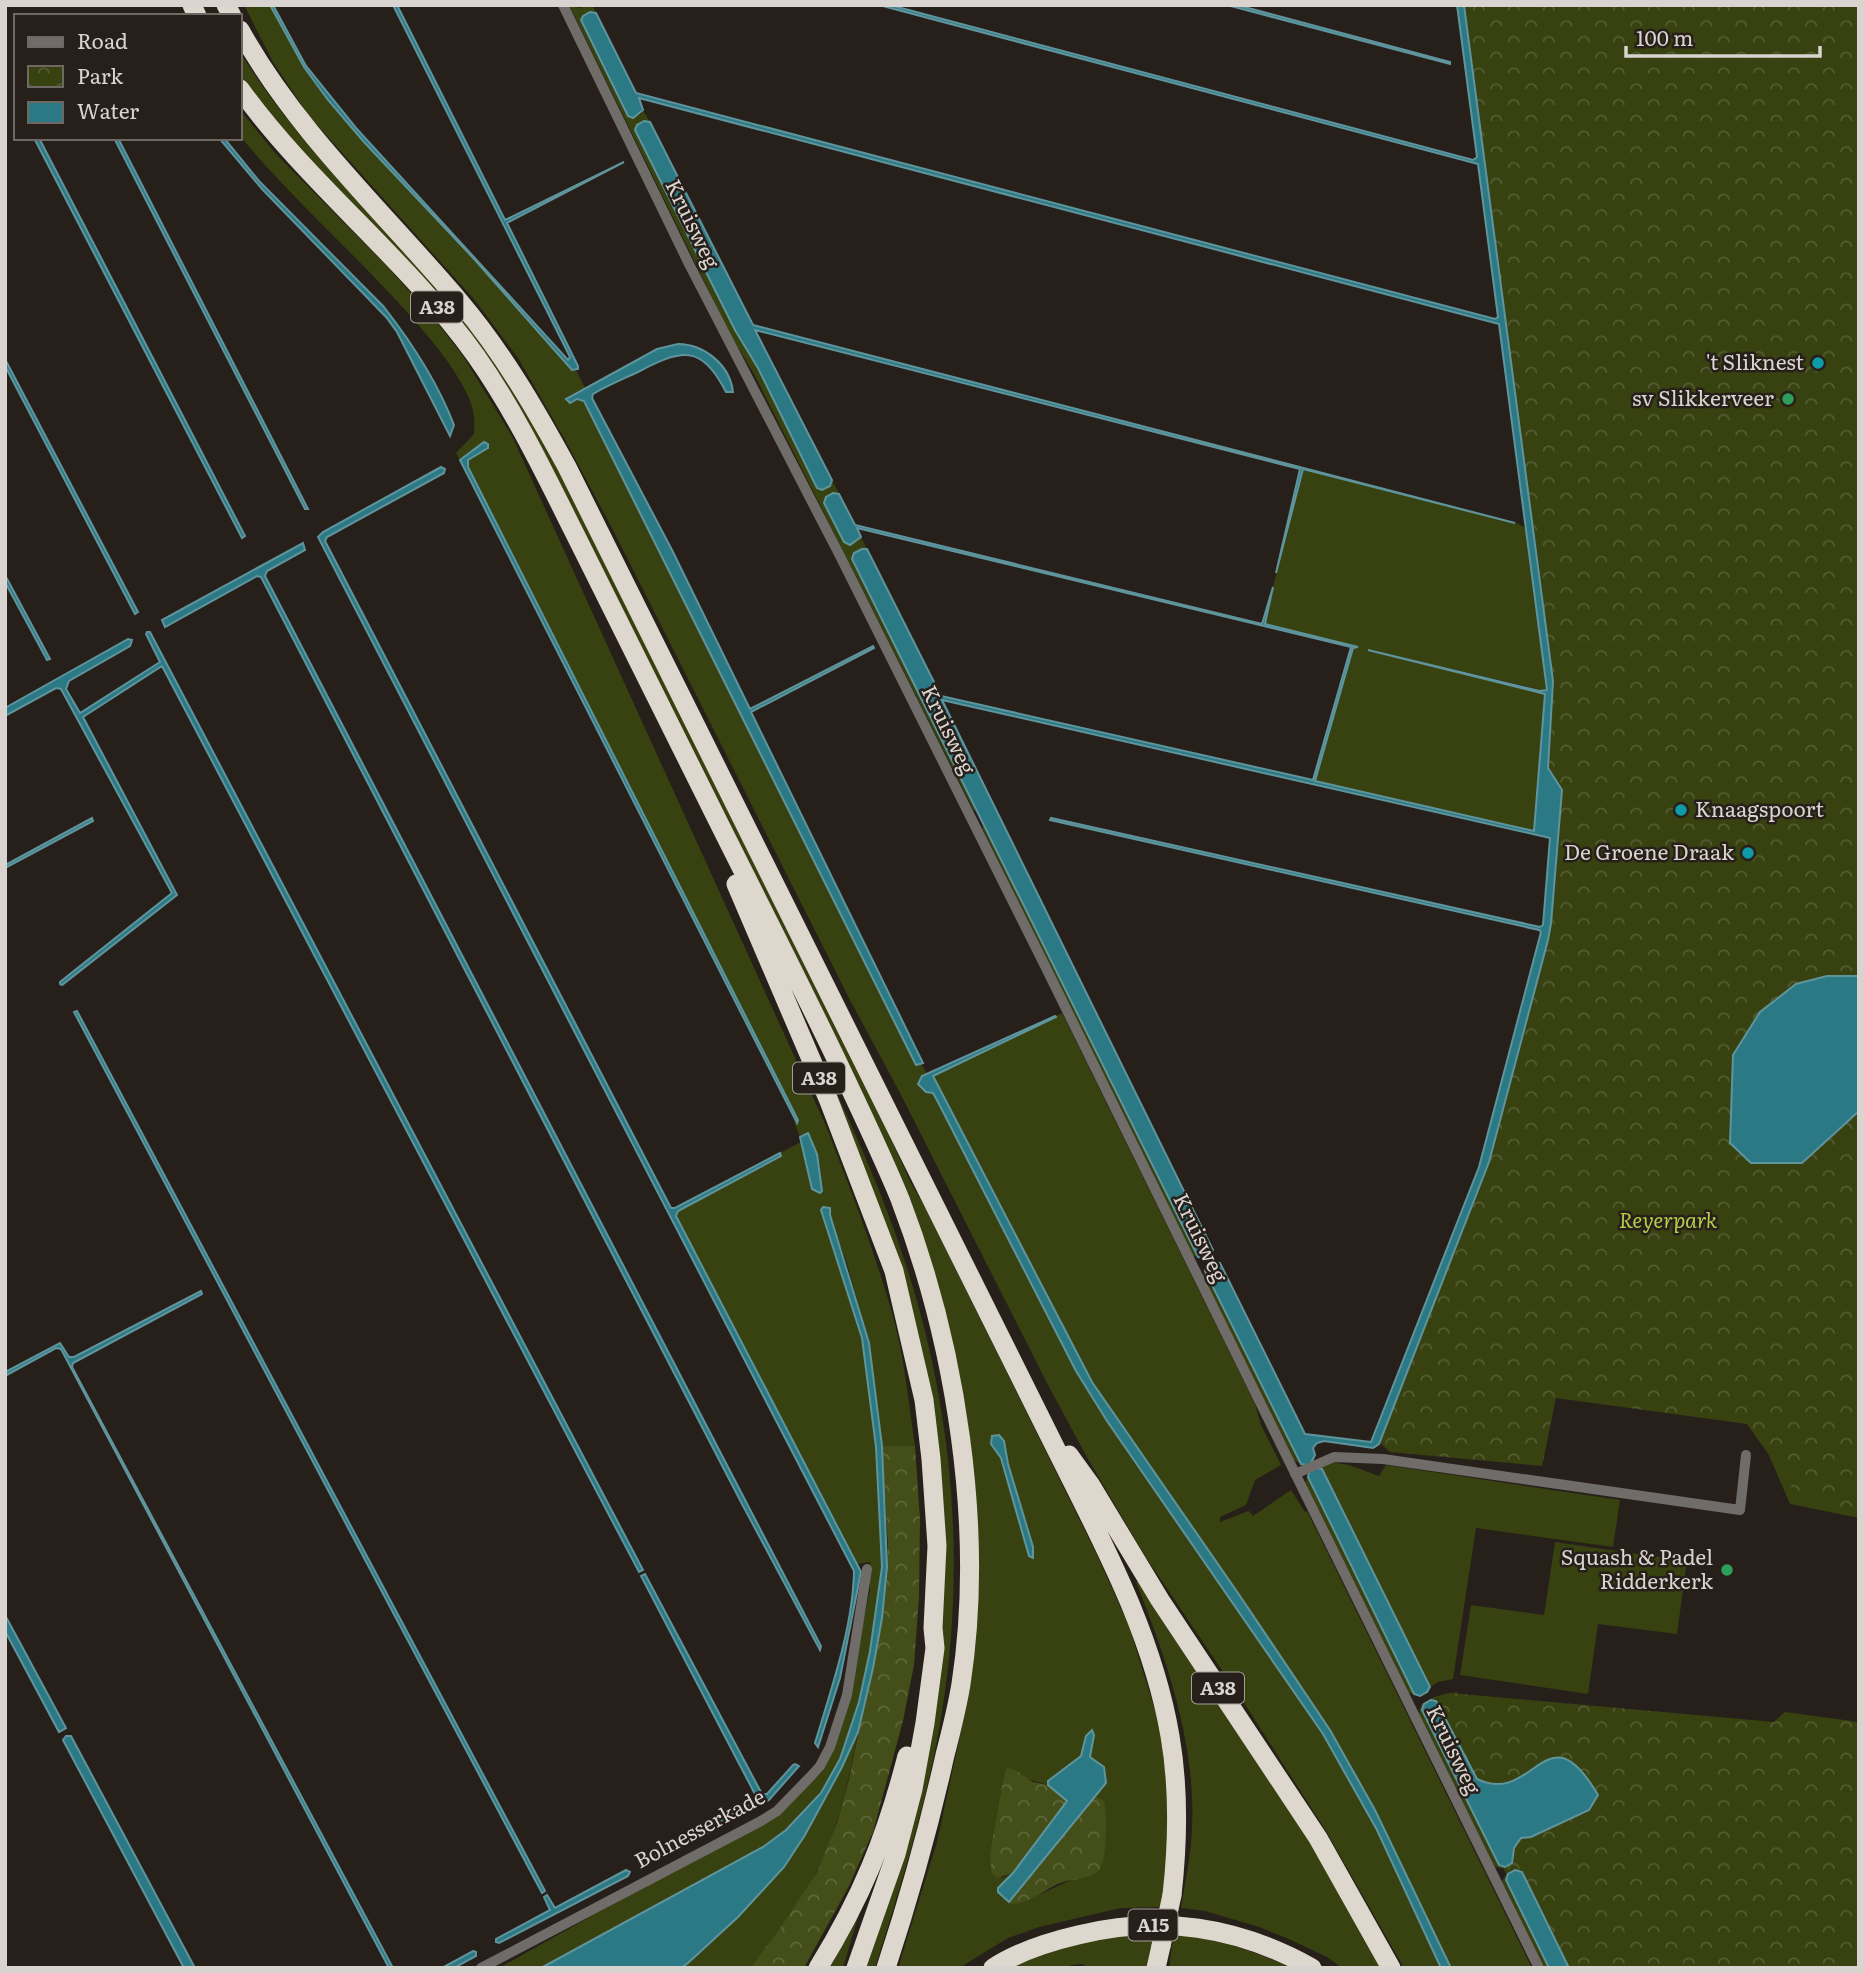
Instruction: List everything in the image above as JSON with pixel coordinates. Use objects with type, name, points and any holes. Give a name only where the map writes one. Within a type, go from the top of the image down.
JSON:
[{"type":"highway","name":"A38","points":[[242,34],[261,68],[309,133],[462,304],[528,397],[573,479],[1106,1550],[1135,1616],[1155,1674],[1170,1735],[1176,1781],[1177,1836],[1172,1895],[1156,1968]]},
{"type":"highway","name":"A38","points":[[242,92],[261,119],[299,163],[442,313],[499,391],[523,430],[828,1042],[900,1200],[942,1336],[959,1434],[969,1550],[968,1613],[961,1683],[930,1825],[887,1968]]},
{"type":"highway","name":"A38","points":[[733,851],[729,868],[829,1101],[894,1271],[924,1400],[931,1460],[937,1546],[933,1628],[914,1729],[893,1810],[872,1868],[843,1928],[818,1968]]},
{"type":"highway","name":"A38","points":[[1037,1412],[1090,1484],[1160,1600],[1318,1838],[1391,1968]]},
{"type":"highway","name":"A38","points":[[856,1968],[896,1854],[913,1789],[935,1648],[933,1628]]},
{"type":"highway","name":"A15","points":[[993,1968],[1049,1941],[1097,1930],[1145,1925],[1191,1926],[1236,1935],[1280,1950],[1312,1968]]},
{"type":"street","name":"Kruisweg","points":[[563,5],[690,264],[1305,1469],[1539,1968]]},
{"type":"street","points":[[1305,1469],[1334,1457],[1383,1459],[1740,1510],[1746,1455]]},
{"type":"street","name":"Bolnesserkade","points":[[481,1968],[761,1821],[777,1811],[799,1789],[825,1757],[847,1695],[867,1569]]},
{"type":"green space","points":[[244,5],[270,5],[304,67],[328,100],[572,370],[576,370],[585,388],[567,397],[584,400],[916,1065],[921,1063],[927,1074],[922,1076],[939,1104],[1076,1371],[1107,1421],[1323,1734],[1377,1830],[1441,1968],[1404,1968],[1326,1831],[1145,1556],[1088,1459],[851,1002],[614,532],[518,358],[473,298],[309,116],[273,62]]},
{"type":"green space","points":[[569,5],[579,8],[592,5],[596,13],[583,15],[581,21],[628,116],[641,114],[643,110],[650,122],[644,121],[635,130],[735,330],[758,367],[817,488],[830,486],[832,480],[839,494],[833,493],[824,503],[844,542],[850,545],[861,537],[867,549],[862,549],[852,559],[978,810],[974,811],[754,374],[731,336]]},
{"type":"green space","name":"Reyerpark","points":[[1465,5],[1859,5],[1859,1512],[1798,1496],[1747,1424],[1556,1398],[1542,1466],[1390,1452],[1377,1440],[1482,1171],[1543,943],[1554,841],[1545,768],[1551,684]]},
{"type":"green space","points":[[242,55],[264,89],[319,158],[477,333],[538,428],[1097,1555],[1129,1626],[1161,1730],[1171,1829],[1162,1907],[1121,1908],[1039,1927],[1008,1938],[959,1968],[898,1968],[937,1842],[965,1713],[976,1575],[924,1252],[513,401],[242,79]],"holes":[[[1004,1441],[1008,1464],[1033,1547],[1029,1556],[1001,1458],[991,1444]],[[1094,1735],[1090,1757],[1104,1767],[1106,1783],[1093,1798],[1097,1797],[1105,1807],[1102,1866],[1027,1900],[1010,1904],[998,1888],[1013,1873],[1002,1878],[990,1852],[1005,1770],[1017,1771],[1028,1779],[1048,1785],[1048,1781],[1081,1756],[1086,1736]]]},
{"type":"green space","points":[[242,112],[276,154],[387,266],[435,320],[463,356],[512,436],[826,1126],[880,1274],[895,1324],[904,1369],[915,1446],[882,1446],[869,1343],[847,1264],[826,1207],[862,1338],[876,1447],[882,1567],[870,1651],[859,1702],[840,1759],[821,1793],[786,1830],[763,1847],[541,1968],[499,1968],[789,1805],[842,1725],[870,1590],[870,1562],[858,1564],[676,1216],[678,1211],[781,1157],[780,1153],[801,1142],[806,1159],[822,1191],[817,1154],[808,1134],[800,1137],[794,1122],[797,1123],[798,1120],[468,467],[468,460],[488,448],[460,460],[456,453],[474,434],[473,411],[463,386],[440,352],[406,311],[242,138]]},
{"type":"green space","points":[[1302,469],[1517,523],[1527,529],[1546,691],[1369,650],[1545,694],[1535,831],[1315,781],[1353,647],[1357,648],[1264,624]]},
{"type":"green space","points":[[984,824],[1198,1257],[1192,1255],[982,828]]},
{"type":"green space","points":[[1062,1013],[1255,1404],[1261,1425],[1281,1465],[1255,1480],[1246,1505],[1220,1517],[1220,1522],[1249,1511],[1253,1516],[1291,1490],[1305,1512],[1307,1511],[1532,1968],[1451,1968],[1375,1810],[1330,1730],[1092,1382],[933,1076]]},
{"type":"green space","points":[[811,1039],[875,1181],[907,1268],[935,1377],[951,1488],[953,1600],[942,1712],[922,1810],[875,1968],[862,1968],[931,1721],[931,1405]]},
{"type":"green space","points":[[1205,1271],[1301,1464],[1294,1460],[1203,1277]]},
{"type":"green space","points":[[882,1446],[915,1446],[920,1519],[919,1597],[914,1665],[903,1721],[873,1832],[849,1886],[804,1968],[750,1968],[817,1872],[837,1823],[849,1779],[882,1618],[888,1547]]},
{"type":"green space","points":[[1768,1453],[1859,1488],[1859,1518],[1790,1504]]},
{"type":"green space","points":[[1331,1462],[1349,1465],[1379,1476],[1386,1465],[1620,1500],[1613,1547],[1476,1528],[1453,1679],[1430,1687],[1322,1469],[1316,1468]]},
{"type":"green space","points":[[1309,1472],[1414,1694],[1420,1696],[1409,1693],[1305,1484]]},
{"type":"green space","points":[[1555,1542],[1687,1561],[1677,1634],[1598,1624],[1588,1694],[1460,1675],[1471,1605],[1544,1615]]},
{"type":"green space","points":[[1136,1582],[1279,1790],[1385,1968],[1342,1968],[1327,1957],[1259,1927],[1205,1911],[1181,1908],[1192,1828],[1189,1765],[1177,1703]]},
{"type":"green space","points":[[1458,1692],[1457,1695],[1424,1704],[1504,1869],[1495,1867],[1419,1715],[1421,1705],[1429,1699]]},
{"type":"green space","points":[[1451,1693],[1774,1722],[1785,1712],[1859,1722],[1859,1968],[1556,1968],[1419,1709]]},
{"type":"green space","points":[[858,1732],[842,1803],[825,1854],[803,1897],[777,1933],[750,1968],[681,1968],[738,1917],[805,1835]]},
{"type":"green space","points":[[1008,1768],[1033,1782],[1048,1785],[1067,1801],[1013,1873],[997,1878],[991,1871],[990,1852],[1005,1770]]},
{"type":"green space","points":[[1093,1798],[1104,1801],[1106,1825],[1103,1862],[1098,1871],[1060,1883],[1022,1902],[1010,1904]]},
{"type":"green space","points":[[1522,1866],[1506,1880],[1549,1968],[1544,1968],[1502,1881],[1507,1873]]},
{"type":"green space","points":[[863,1900],[843,1968],[828,1968]]},
{"type":"green space","points":[[1113,1934],[1157,1934],[1149,1968],[1087,1968],[1083,1964],[1071,1965],[1068,1968],[1008,1968],[1030,1956]]},
{"type":"green space","points":[[1185,1935],[1239,1947],[1292,1968],[1169,1968],[1173,1936]]},
{"type":"water","points":[[270,5],[273,5],[306,66],[356,128],[568,360],[570,357],[393,5],[397,5],[505,220],[624,162],[507,223],[578,369],[572,370],[328,100],[304,67]]},
{"type":"water","points":[[879,5],[890,5],[1473,160],[1477,157],[1457,5],[1464,5],[1553,681],[1548,768],[1562,790],[1548,940],[1489,1162],[1379,1444],[1373,1448],[1324,1441],[1313,1448],[1315,1455],[1312,1461],[1316,1468],[1322,1469],[1430,1687],[1420,1696],[1414,1694],[1308,1477],[1306,1465],[1301,1464],[1205,1271],[1207,1266],[1214,1262],[1220,1263],[1305,1434],[1371,1442],[1479,1167],[1541,932],[1050,820],[1051,818],[1540,927],[1543,925],[1550,838],[942,700],[1213,1250],[1207,1257],[1198,1257],[852,559],[854,553],[867,549],[941,696],[1313,780],[1351,647],[857,528],[861,537],[850,545],[844,542],[824,503],[826,497],[833,493],[839,494],[855,525],[1262,624],[1273,587],[1265,624],[1358,647],[1353,648],[1315,781],[1534,831],[1545,694],[1368,650],[1540,691],[1547,690],[1499,324],[639,98],[643,110],[633,118],[628,116],[581,20],[590,12],[596,13],[636,93],[1495,319],[1498,317],[1478,164]]},
{"type":"water","points":[[1227,5],[1237,5],[1450,64]]},
{"type":"water","points":[[644,121],[650,122],[753,325],[1515,523],[1303,469],[1276,573],[1300,469],[755,330],[832,480],[830,486],[822,490],[817,488],[635,130],[637,125]]},
{"type":"water","points":[[35,140],[40,140],[245,536],[242,538]]},
{"type":"water","points":[[115,140],[119,140],[308,509],[305,509]]},
{"type":"water","points":[[221,140],[226,140],[259,181],[384,307],[414,349],[440,394],[454,425],[450,436],[397,332],[386,317],[262,189]]},
{"type":"water","points":[[678,344],[697,348],[714,358],[727,373],[733,392],[726,392],[708,365],[689,355],[653,364],[593,394],[592,398],[672,550],[750,709],[873,646],[874,648],[751,712],[923,1063],[916,1065],[584,401],[577,399],[570,403],[566,399],[657,349]]},
{"type":"water","points":[[5,359],[138,612],[135,614],[5,366]]},
{"type":"water","points":[[484,442],[488,444],[488,448],[468,460],[468,467],[798,1120],[797,1123],[460,460]]},
{"type":"water","points":[[441,467],[445,469],[444,473],[327,537],[325,541],[671,1208],[780,1153],[781,1156],[678,1211],[676,1216],[861,1572],[840,1678],[818,1747],[815,1743],[850,1614],[854,1571],[318,537]]},
{"type":"water","points":[[303,543],[305,550],[267,571],[265,576],[821,1646],[820,1650],[261,577],[257,576],[165,627],[162,620]]},
{"type":"water","points":[[5,575],[50,659],[47,660],[5,582]]},
{"type":"water","points":[[147,632],[150,632],[643,1570],[639,1572],[162,666],[83,717],[177,895],[60,984],[172,893],[61,689],[56,688],[5,716],[5,708],[128,639],[132,640],[130,646],[69,681],[66,689],[80,713],[160,662]]},
{"type":"water","points":[[92,818],[93,821],[5,868],[5,865]]},
{"type":"water","points":[[1827,976],[1859,976],[1859,1111],[1802,1163],[1751,1163],[1730,1143],[1733,1055],[1760,1012],[1796,984]]},
{"type":"water","points":[[77,1011],[545,1891],[542,1893],[74,1012]]},
{"type":"water","points":[[1055,1016],[933,1076],[1092,1382],[1330,1730],[1375,1810],[1451,1968],[1441,1968],[1377,1830],[1323,1734],[1107,1421],[1076,1371],[933,1093],[926,1092],[918,1084],[922,1076]]},
{"type":"water","points":[[808,1133],[817,1154],[822,1191],[820,1193],[812,1189],[800,1137]]},
{"type":"water","points":[[823,1207],[830,1208],[869,1343],[882,1446],[887,1567],[882,1618],[858,1732],[805,1835],[784,1867],[738,1917],[688,1963],[681,1968],[541,1968],[763,1847],[786,1830],[821,1793],[840,1759],[859,1702],[870,1651],[882,1567],[876,1447],[862,1338],[821,1210]]},
{"type":"water","points":[[201,1291],[202,1294],[73,1363],[72,1367],[393,1968],[389,1968],[61,1349],[56,1348],[5,1376],[5,1372],[60,1343],[69,1357],[74,1357]]},
{"type":"water","points":[[999,1435],[1004,1441],[1008,1464],[1033,1547],[1033,1558],[1029,1556],[1001,1458],[991,1444],[992,1436]]},
{"type":"water","points":[[645,1574],[762,1794],[767,1794],[793,1765],[799,1766],[769,1800],[659,1859],[657,1854],[755,1802],[757,1798],[641,1576]]},
{"type":"water","points":[[5,1615],[66,1728],[59,1732],[5,1631]]},
{"type":"water","points":[[1431,1700],[1436,1701],[1477,1779],[1497,1784],[1513,1781],[1552,1758],[1565,1759],[1580,1770],[1598,1795],[1589,1810],[1531,1837],[1521,1838],[1514,1848],[1512,1863],[1505,1867],[1499,1865],[1422,1710],[1424,1704]]},
{"type":"water","points":[[1092,1730],[1094,1735],[1090,1757],[1104,1767],[1106,1783],[1009,1902],[998,1892],[998,1888],[1013,1873],[1067,1801],[1048,1785],[1048,1781],[1081,1756],[1086,1736]]},
{"type":"water","points":[[66,1736],[71,1736],[195,1968],[184,1968],[63,1740]]},
{"type":"water","points":[[626,1870],[630,1872],[628,1876],[499,1943],[496,1942],[496,1939],[550,1910],[544,1897],[547,1895],[555,1908]]},
{"type":"water","points":[[1515,1870],[1522,1872],[1569,1968],[1549,1968],[1506,1880],[1508,1874]]},
{"type":"water","points":[[473,1951],[476,1956],[454,1968],[442,1968]]},
{"type":"place","name":"'t Sliknest","points":[[1818,363]]},
{"type":"place","name":"sv Slikkerveer","points":[[1788,399]]},
{"type":"place","name":"Knaagspoort","points":[[1681,810]]},
{"type":"place","name":"De Groene Draak","points":[[1748,853]]},
{"type":"place","name":"Squash & Padel Ridderkerk","points":[[1727,1570]]}]
